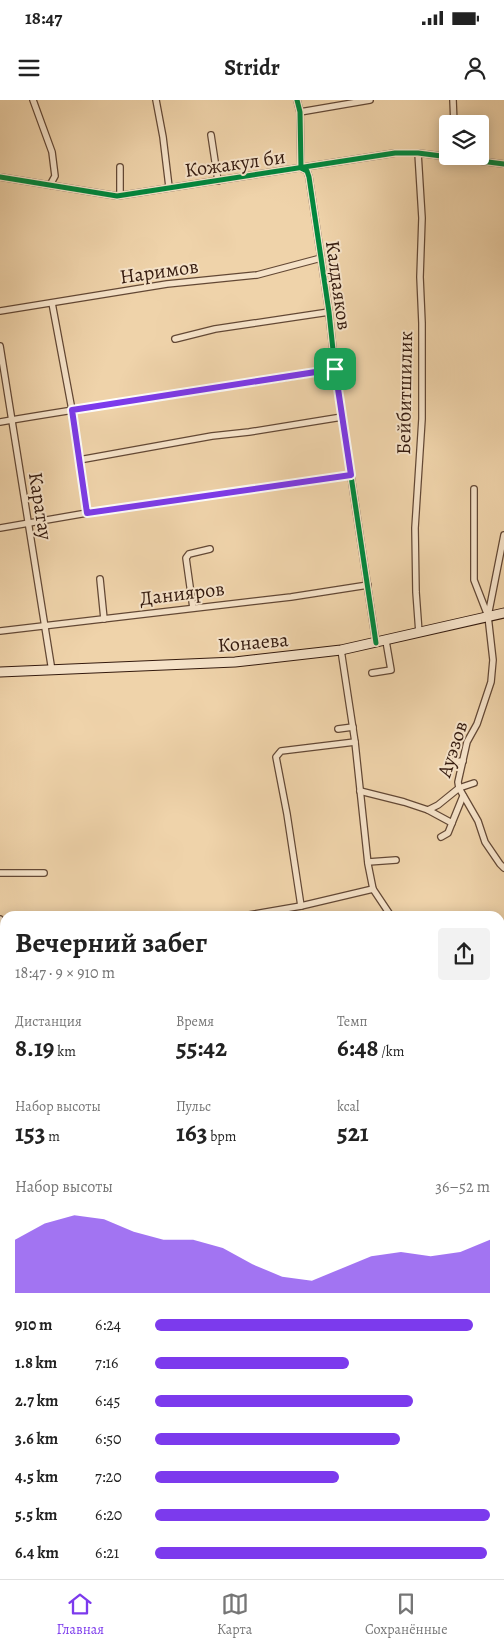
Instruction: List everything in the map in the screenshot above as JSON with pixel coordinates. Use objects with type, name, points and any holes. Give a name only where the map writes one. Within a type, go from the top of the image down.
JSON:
[{"type":"main road","name":"Конаева","points":[[0,672],[235,662],[341,650],[504,613]]},
{"type":"street","points":[[33,100],[52,152],[55,176],[50,185]]},
{"type":"street","points":[[156,100],[169,187]]},
{"type":"street","name":"Калдаяков","points":[[297,100],[300,112],[301,168],[307,171],[309,177],[335,369],[376,643]]},
{"type":"street","points":[[300,112],[370,100]]},
{"type":"street","points":[[453,100],[454,115]]},
{"type":"street","points":[[211,136],[218,181]]},
{"type":"street","name":"Кожакул би","points":[[0,178],[120,195],[395,153],[439,155]]},
{"type":"street","name":"Бейбитшилик","points":[[418,153],[422,218],[420,277],[422,419],[415,528],[419,633]]},
{"type":"street","name":"Кожакул би","points":[[489,162],[504,164]]},
{"type":"street","points":[[120,166],[120,195]]},
{"type":"street","name":"Наримов","points":[[0,311],[167,284],[257,275],[321,258]]},
{"type":"street","points":[[52,303],[72,410],[87,513]]},
{"type":"street","points":[[175,339],[215,329],[328,312]]},
{"type":"street","name":"Каратау","points":[[0,346],[52,670]]},
{"type":"street","points":[[0,422],[335,369]]},
{"type":"street","points":[[78,460],[212,436],[342,417]]},
{"type":"street","points":[[0,528],[87,513],[351,475]]},
{"type":"street","points":[[474,489],[474,580],[488,616]]},
{"type":"street","points":[[488,616],[504,535]]},
{"type":"street","points":[[193,608],[186,558],[189,554],[210,550]]},
{"type":"street","points":[[100,579],[104,619]]},
{"type":"street","name":"Данияров","points":[[0,631],[291,597],[368,585]]},
{"type":"street","name":"Ауэзов","points":[[428,810],[438,805],[459,788],[458,782],[467,742],[477,724],[491,682],[493,660],[488,616]]},
{"type":"street","points":[[372,673],[392,670],[386,641]]},
{"type":"street","points":[[341,650],[355,742],[368,862],[373,889],[388,911]]},
{"type":"street","points":[[338,729],[353,727]]},
{"type":"street","points":[[301,906],[276,757],[281,751],[355,742]]},
{"type":"street","points":[[451,762],[463,761]]},
{"type":"street","points":[[474,783],[459,788],[478,820],[485,842],[504,868]]},
{"type":"street","points":[[360,791],[428,810],[452,823]]},
{"type":"street","points":[[441,837],[448,833],[463,796]]},
{"type":"street","points":[[368,862],[396,860]]},
{"type":"street","points":[[0,873],[44,873]]},
{"type":"street","points":[[272,911],[373,889]]},
{"type":"cycle path","points":[[297,100],[300,112],[301,168],[307,171],[309,177],[329,312],[335,369],[376,643]]},
{"type":"cycle path","points":[[0,177],[117,196],[395,153],[418,153],[504,164]]},
{"type":"route","points":[[335,369],[351,475],[87,513],[72,410],[335,369]]}]
